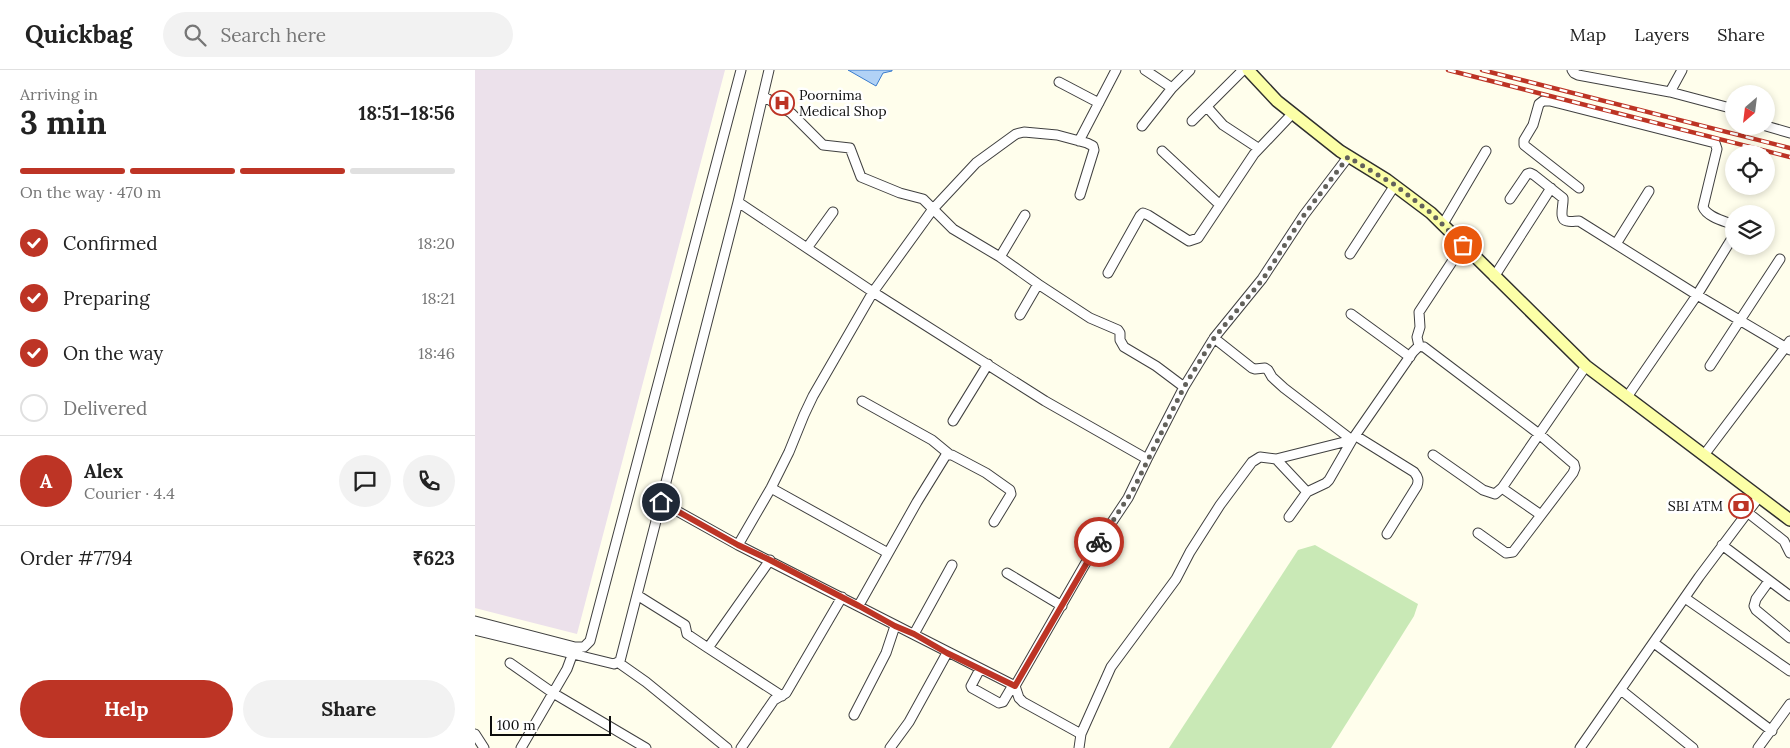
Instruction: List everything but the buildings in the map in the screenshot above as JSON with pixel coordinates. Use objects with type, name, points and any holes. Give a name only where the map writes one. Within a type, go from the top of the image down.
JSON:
[{"type":"street","points":[[475,630],[574,651],[584,648],[590,640],[741,70]]},
{"type":"street","points":[[619,663],[738,202],[769,70]]},
{"type":"street","points":[[1079,141],[1116,70]]},
{"type":"street","points":[[1145,70],[1172,88]]},
{"type":"street","points":[[1142,126],[1172,88],[1190,70]]},
{"type":"street","points":[[1192,122],[1243,70]]},
{"type":"street","points":[[1248,70],[1270,93],[1348,157],[1395,185],[1431,213],[1586,366],[1790,520]]},
{"type":"street","points":[[1573,70],[1574,74],[1578,75],[1670,92],[1725,107]]},
{"type":"street","points":[[1670,92],[1678,72]]},
{"type":"street","points":[[1059,82],[1099,103]]},
{"type":"street","points":[[763,96],[791,113],[823,145],[850,148],[861,176],[900,193],[923,199],[953,229],[1000,257],[1090,318],[1118,330],[1124,347],[1157,366],[1184,387]]},
{"type":"street","points":[[1579,188],[1524,145],[1524,140],[1533,125],[1539,104],[1543,101],[1559,103],[1715,143],[1717,150],[1703,210],[1725,221]]},
{"type":"street","points":[[1207,107],[1223,125],[1258,148]]},
{"type":"street","points":[[1108,273],[1143,213],[1148,214],[1189,241],[1197,238],[1258,148],[1293,113]]},
{"type":"street","points":[[1775,129],[1790,133]]},
{"type":"street","points":[[738,545],[771,488],[789,452],[804,415],[873,292],[933,209],[976,163],[1016,134],[1025,132],[1052,134],[1090,144],[1094,150],[1080,195]]},
{"type":"street","points":[[1162,151],[1220,205]]},
{"type":"street","points":[[1443,224],[1486,151]]},
{"type":"street","points":[[980,669],[971,686],[972,688],[1001,704],[1014,686],[1062,606],[1092,552],[1128,498],[1184,387],[1214,338],[1263,279],[1304,215],[1348,157]]},
{"type":"street","points":[[1510,198],[1523,178],[1530,173],[1563,198],[1563,219],[1579,221],[1697,295],[1789,346],[1704,455]]},
{"type":"street","points":[[1350,254],[1395,185]]},
{"type":"street","points":[[1494,277],[1551,188]]},
{"type":"street","points":[[1616,244],[1649,191]]},
{"type":"street","points":[[738,202],[873,292],[1045,401],[1147,459]]},
{"type":"street","points":[[807,248],[833,212]]},
{"type":"street","points":[[1000,257],[1025,215]]},
{"type":"street","points":[[1419,346],[1417,337],[1420,327],[1419,312],[1463,245]]},
{"type":"street","points":[[1627,398],[1697,295],[1725,250]]},
{"type":"street","points":[[1710,366],[1780,259]]},
{"type":"street","points":[[1020,315],[1038,284]]},
{"type":"street","points":[[1351,314],[1409,357]]},
{"type":"street","points":[[1214,338],[1252,368],[1265,368],[1268,370],[1273,378],[1284,388],[1354,438],[1414,472],[1419,482],[1387,534]]},
{"type":"street","points":[[1289,517],[1307,492],[1329,480],[1354,438],[1409,357],[1419,346]]},
{"type":"street","points":[[1419,346],[1424,347],[1539,434],[1574,464],[1575,468],[1513,552],[1506,554],[1478,533]]},
{"type":"street","points":[[953,421],[987,364]]},
{"type":"street","points":[[1433,455],[1490,493],[1495,494],[1502,488],[1586,366]]},
{"type":"street","points":[[863,401],[932,440],[949,454],[986,473],[1011,490],[1011,494],[994,522]]},
{"type":"street","points":[[1079,748],[1081,734],[1111,667],[1177,580],[1190,552],[1220,505],[1255,459],[1260,457],[1276,459],[1354,438]]},
{"type":"street","points":[[859,606],[917,502],[945,457],[949,454]]},
{"type":"street","points":[[1276,459],[1307,492]]},
{"type":"street","points":[[771,488],[888,554]]},
{"type":"street","points":[[1502,488],[1541,515]]},
{"type":"street","points":[[1580,748],[1759,496]]},
{"type":"street","points":[[661,502],[738,545],[1014,686],[1019,698],[1023,702],[1081,734]]},
{"type":"street","points":[[1747,512],[1784,541],[1790,553]]},
{"type":"street","points":[[1723,545],[1790,596]]},
{"type":"street","points":[[708,648],[770,560]]},
{"type":"street","points":[[914,634],[952,565]]},
{"type":"street","points":[[1007,572],[1062,606]]},
{"type":"street","points":[[1769,581],[1756,599],[1754,606],[1756,610],[1790,638]]},
{"type":"street","points":[[637,595],[685,625],[687,634],[782,696]]},
{"type":"street","points":[[741,748],[774,700],[786,693],[842,597]]},
{"type":"street","points":[[1685,598],[1790,671]]},
{"type":"street","points":[[475,621],[614,664],[619,663],[646,682],[727,748]]},
{"type":"street","points":[[854,715],[886,653],[895,626]]},
{"type":"street","points":[[1654,643],[1772,731]]},
{"type":"street","points":[[524,747],[574,651]]},
{"type":"street","points":[[890,748],[909,722],[947,653]]},
{"type":"street","points":[[510,663],[553,693],[646,748]]},
{"type":"street","points":[[1621,690],[1693,748]]},
{"type":"street","points":[[1758,748],[1790,704]]},
{"type":"street","points":[[475,734],[484,748]]},
{"type":"shaded area","points":[[475,70],[725,70],[577,634],[475,608]]},
{"type":"green space","points":[[1315,545],[1418,604],[1414,616],[1331,748],[1169,748],[1298,550]]},
{"type":"water","points":[[848,70],[892,71],[883,73],[876,86]]},
{"type":"railway","points":[[1448,70],[1790,157]]},
{"type":"railway","points":[[1482,70],[1790,148]]},
{"type":"way so far","points":[[1099,542],[1133,490],[1184,387],[1214,338],[1263,279],[1304,215],[1348,157],[1395,185],[1431,213],[1463,245]]},
{"type":"place","name":"Poornima Medical Shop","points":[[782,103]]},
{"type":"place","name":"SBI ATM","points":[[1741,506]]},
{"type":"route","points":[[661,502],[738,545],[1015,686],[1099,542]]}]
